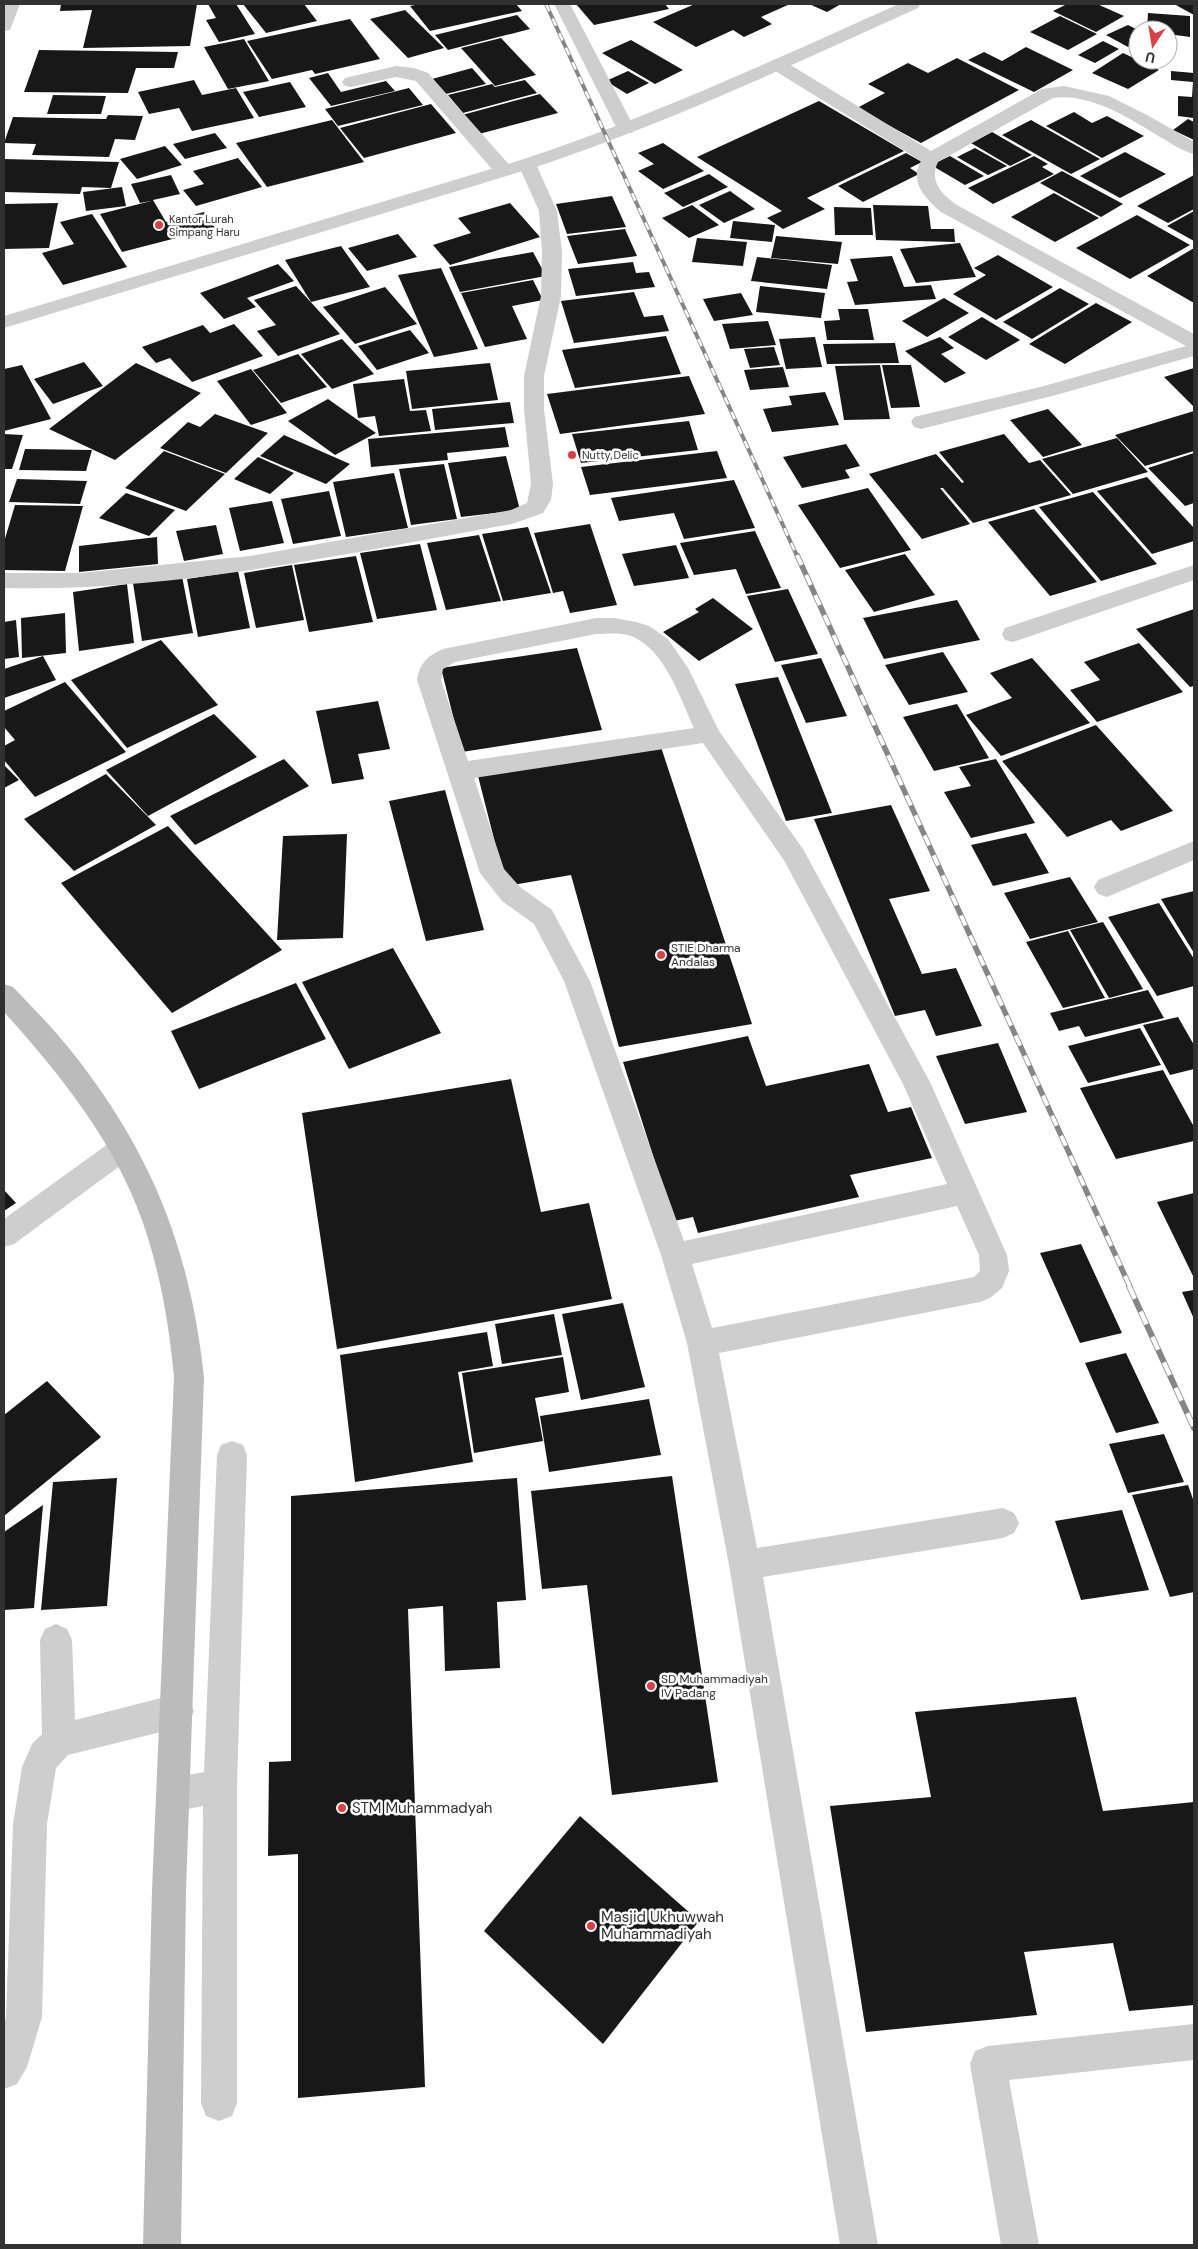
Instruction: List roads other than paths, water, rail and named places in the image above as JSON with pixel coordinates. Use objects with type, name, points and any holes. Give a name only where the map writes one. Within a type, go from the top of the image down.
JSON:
[{"type":"main road","points":[[4,994],[62,1059],[122,1149],[156,1218],[174,1280],[185,1336],[189,1377],[173,1796],[162,2245]]},
{"type":"street","points":[[4,26],[12,4]]},
{"type":"street","points":[[562,4],[626,129]]},
{"type":"street","points":[[4,322],[608,138],[778,65],[912,4]]},
{"type":"street","points":[[778,65],[931,159]]},
{"type":"street","points":[[351,82],[402,71],[416,73],[422,77],[504,171]]},
{"type":"street","points":[[1194,149],[1130,113],[1082,92],[1068,90],[1048,93],[931,159],[926,167],[925,182],[929,190],[948,208],[1194,342]]},
{"type":"street","points":[[4,581],[81,581],[250,562],[512,517],[535,508],[540,500],[542,484],[534,409],[534,376],[551,296],[552,252],[548,211],[527,164]]},
{"type":"street","points":[[921,422],[1049,391],[1194,350]]},
{"type":"street","points":[[1013,634],[1194,572]]},
{"type":"street","points":[[702,1342],[980,1290],[990,1283],[995,1274],[995,1264],[966,1192],[916,1082],[794,856],[709,734],[669,653],[654,638],[629,627],[615,625],[596,626],[451,655],[438,660],[430,669],[429,680],[493,873],[512,894],[543,917],[577,981],[676,1255],[702,1342],[745,1565],[859,2245]]},
{"type":"street","points":[[460,771],[709,734]]},
{"type":"street","points":[[1107,887],[1194,850]]},
{"type":"street","points":[[4,1235],[122,1149]]},
{"type":"street","points":[[676,1255],[966,1192]]},
{"type":"street","points":[[219,2104],[220,1786],[232,1455]]},
{"type":"street","points":[[745,1565],[1003,1522]]},
{"type":"street","points":[[56,1640],[59,1741]]},
{"type":"street","points":[[4,2071],[14,2054],[24,2017],[30,1824],[39,1767],[44,1756],[59,1741],[177,1711]]},
{"type":"street","points":[[173,1796],[220,1786]]},
{"type":"street","points":[[1020,2245],[988,2064],[1194,2042]]},
{"type":"railway","points":[[546,4],[797,556]]},
{"type":"railway","points":[[797,555],[1130,1287]]},
{"type":"railway","points":[[1129,1286],[1194,1428]]},
{"type":"place","name":"Kantor Lurah Simpang Haru","points":[[159,225]]},
{"type":"place","name":"Nutty Delic","points":[[572,455]]},
{"type":"place","name":"STIE Dharma Andalas","points":[[661,955]]},
{"type":"place","name":"SD Muhammadiyah IV Padang","points":[[651,1686]]},
{"type":"place","name":"STM Muhammadyah","points":[[342,1808]]},
{"type":"place","name":"Masjid Ukhuwwah Muhammadiyah","points":[[591,1926]]}]
